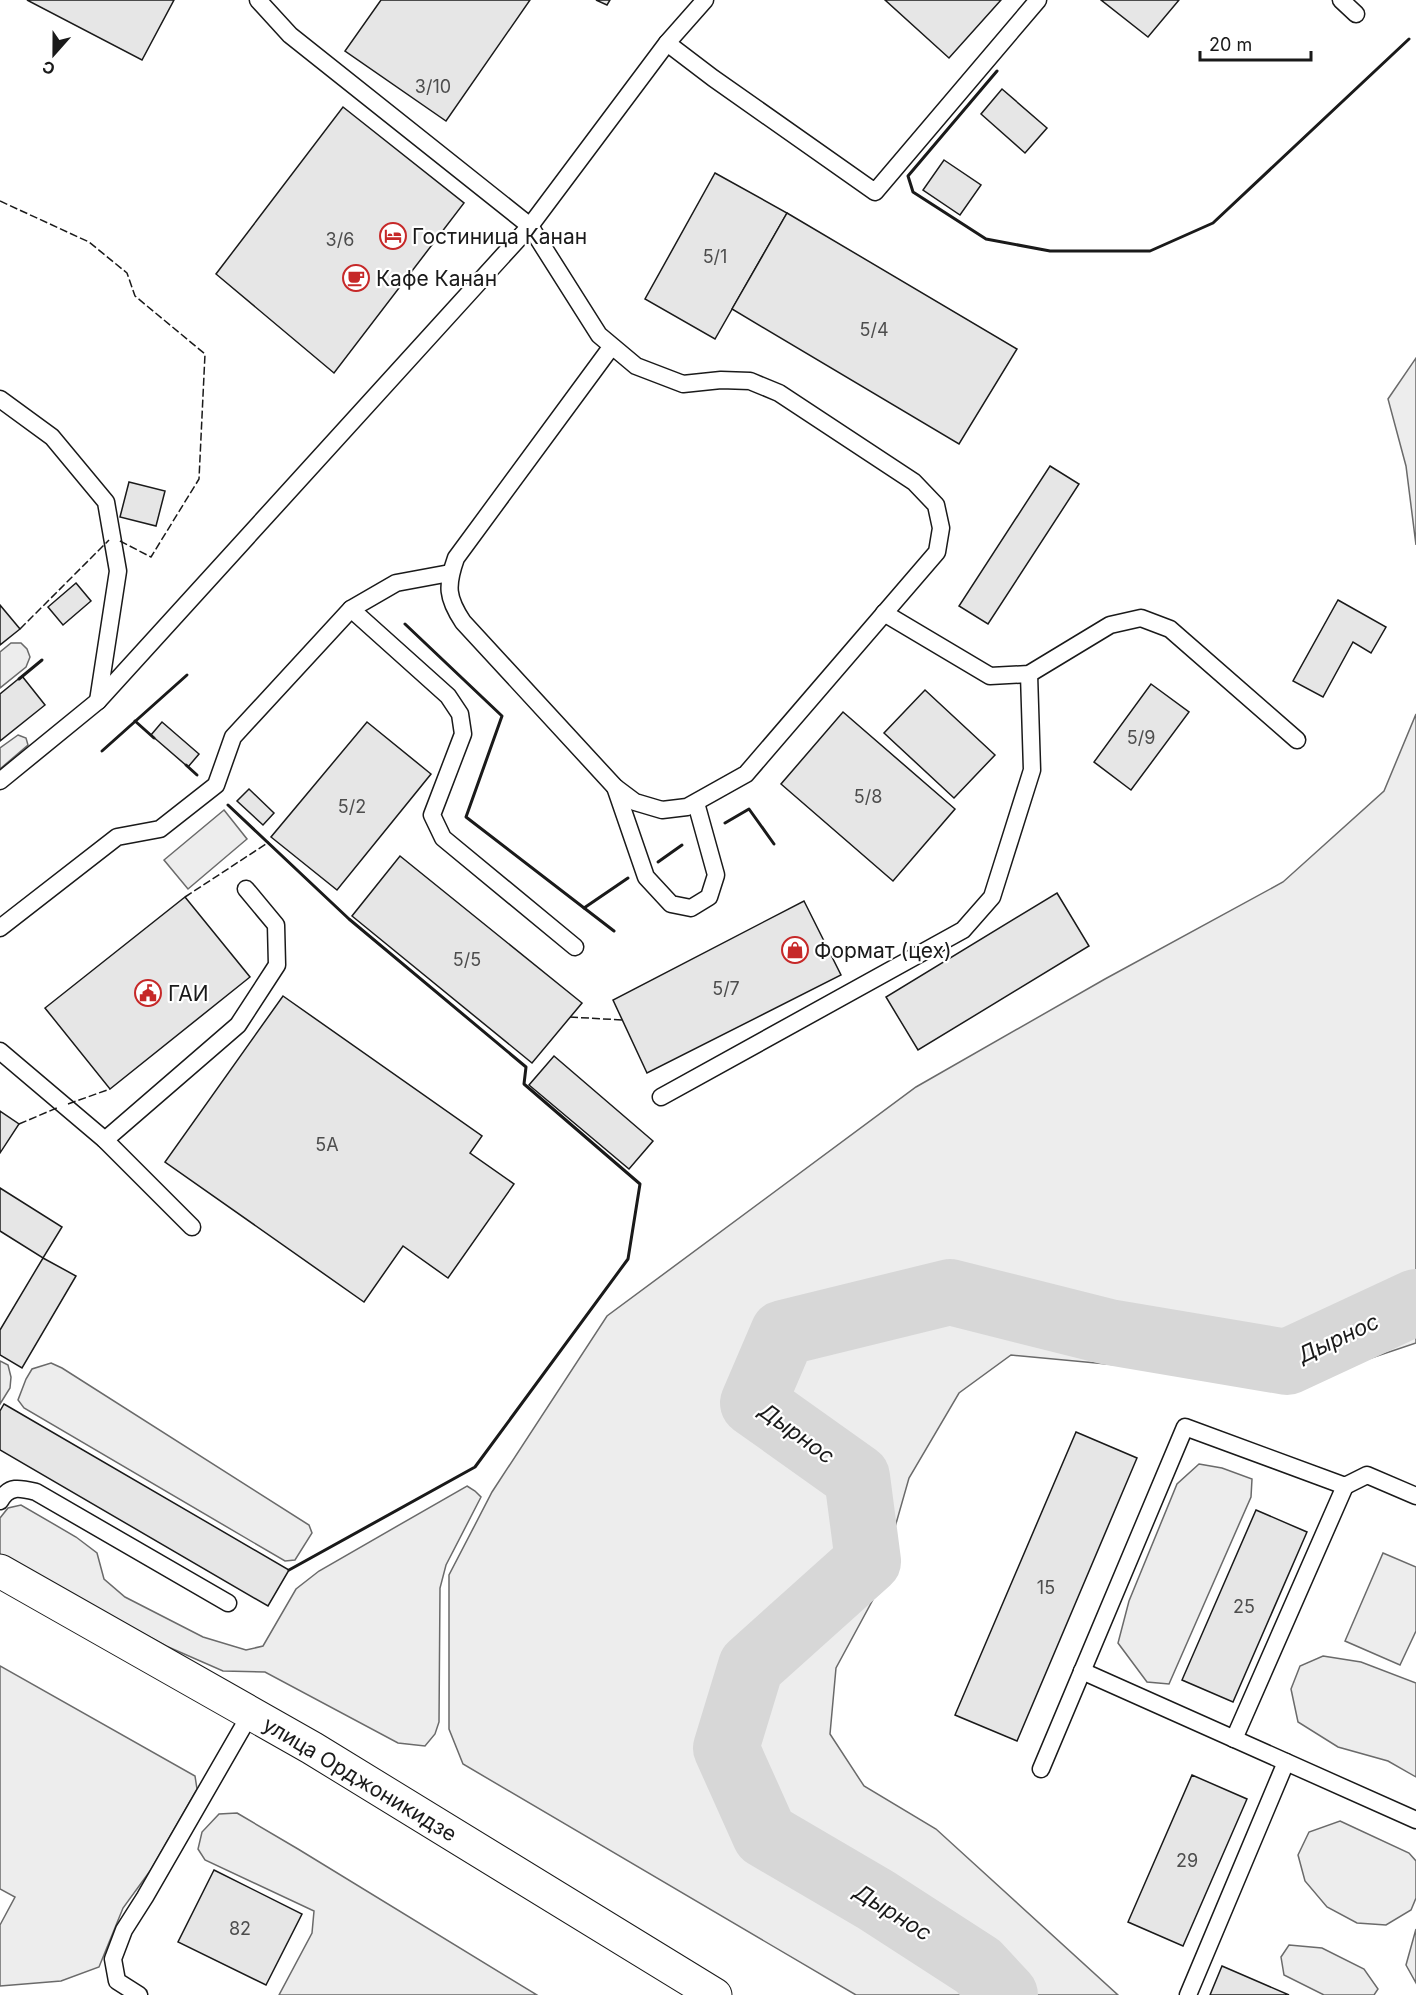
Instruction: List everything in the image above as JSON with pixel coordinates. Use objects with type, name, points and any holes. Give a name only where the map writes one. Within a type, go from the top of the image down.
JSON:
[{"type":"main road","name":"улица Орджоникидзе","points":[[0,1571],[312,1748],[715,1995]]},
{"type":"lane","points":[[258,0],[290,35],[530,226],[599,335],[636,366],[683,384],[721,380],[750,381],[779,393],[914,482],[936,505],[941,528],[937,552],[746,774],[687,807],[662,810],[635,802],[615,787],[463,622],[452,606],[448,590],[450,573],[456,558],[612,346]]},
{"type":"lane","points":[[0,781],[98,701],[530,226],[667,43],[705,0]]},
{"type":"lane","points":[[667,43],[875,192],[1038,0]]},
{"type":"lane","points":[[1341,0],[1356,14]]},
{"type":"lane","points":[[0,399],[52,437],[106,502],[118,571],[98,701]]},
{"type":"lane","points":[[0,928],[117,837],[160,830],[216,785],[233,738],[351,609],[396,583],[450,573]]},
{"type":"lane","points":[[351,609],[448,696],[460,714],[463,734],[432,815],[443,838],[575,946]]},
{"type":"lane","points":[[884,613],[990,676],[1029,674],[1110,625],[1141,618],[1170,629],[1297,740]]},
{"type":"lane","points":[[661,1097],[963,930],[992,897],[1032,770],[1029,674]]},
{"type":"lane","points":[[615,787],[646,877],[671,904],[691,908],[709,897],[716,875],[696,803]]},
{"type":"lane","points":[[105,1140],[238,1025],[277,965],[276,925],[246,889]]},
{"type":"lane","points":[[0,1051],[105,1140],[192,1227]]},
{"type":"lane","points":[[1041,1769],[1185,1427],[1345,1486]]},
{"type":"lane","points":[[1234,1739],[1345,1486],[1368,1475],[1416,1496]]},
{"type":"lane","points":[[0,1501],[9,1490],[17,1488],[36,1492],[228,1603]]},
{"type":"lane","points":[[1082,1671],[1416,1820]]},
{"type":"lane","points":[[139,1995],[117,1981],[113,1959],[123,1930],[145,1897],[250,1713]]},
{"type":"lane","points":[[1188,1995],[1286,1762]]},
{"type":"shaded area","points":[[1416,358],[1416,545],[1406,466],[1388,399]]},
{"type":"shaded area","points":[[11,643],[21,643],[27,649],[30,657],[26,667],[0,688],[0,652]]},
{"type":"shaded area","points":[[1416,714],[1416,1343],[1300,1382],[1011,1355],[959,1393],[909,1478],[876,1594],[836,1668],[830,1734],[864,1786],[936,1829],[1118,1995],[856,1995],[463,1764],[449,1729],[449,1575],[492,1492],[607,1316],[916,1087],[1105,979],[1283,882],[1384,791]]},
{"type":"shaded area","points":[[18,735],[26,738],[28,745],[0,769],[0,748]]},
{"type":"shaded area","points":[[224,810],[247,839],[188,889],[164,860]]},
{"type":"shaded area","points":[[0,1361],[8,1365],[11,1377],[10,1388],[0,1404]]},
{"type":"shaded area","points":[[51,1363],[309,1525],[312,1533],[295,1560],[285,1561],[24,1408],[18,1400],[32,1369]]},
{"type":"shaded area","points":[[1199,1464],[1222,1468],[1252,1479],[1251,1497],[1169,1684],[1147,1682],[1118,1643],[1129,1601],[1177,1484]]},
{"type":"shaded area","points":[[467,1486],[481,1497],[446,1565],[440,1588],[439,1722],[435,1734],[425,1746],[398,1743],[265,1672],[223,1671],[166,1646],[0,1555],[0,1518],[8,1508],[21,1505],[76,1537],[97,1553],[104,1579],[125,1597],[203,1637],[246,1650],[263,1646],[296,1589],[319,1571]]},
{"type":"shaded area","points":[[1383,1553],[1416,1567],[1416,1631],[1400,1665],[1345,1641]]},
{"type":"shaded area","points":[[1323,1656],[1361,1662],[1416,1683],[1416,1777],[1388,1761],[1338,1747],[1298,1722],[1291,1689],[1300,1666]]},
{"type":"shaded area","points":[[0,1666],[195,1776],[197,1789],[150,1871],[123,1908],[99,1967],[61,1981],[0,1986],[0,1925],[15,1897],[0,1889]]},
{"type":"shaded area","points":[[237,1813],[537,1995],[279,1995],[312,1933],[314,1911],[205,1860],[198,1849],[202,1832],[219,1814]]},
{"type":"shaded area","points":[[1340,1821],[1409,1853],[1416,1861],[1416,1898],[1411,1910],[1386,1925],[1357,1923],[1327,1907],[1305,1881],[1298,1855],[1309,1832]]},
{"type":"shaded area","points":[[1416,1929],[1416,1983],[1406,1965]]},
{"type":"shaded area","points":[[1289,1945],[1322,1948],[1364,1969],[1378,1989],[1374,1995],[1324,1995],[1284,1975],[1281,1957]]},
{"type":"building","points":[[27,0],[174,0],[142,60]]},
{"type":"building","points":[[381,0],[530,0],[446,121],[345,51]]},
{"type":"building","points":[[596,0],[610,0],[607,5]]},
{"type":"building","points":[[885,0],[1001,0],[949,58]]},
{"type":"building","points":[[1101,0],[1179,0],[1148,37]]},
{"type":"building","points":[[1002,89],[1047,128],[1025,153],[981,114]]},
{"type":"building","points":[[343,107],[464,203],[334,373],[216,274]]},
{"type":"building","points":[[944,160],[981,185],[960,215],[923,190]]},
{"type":"building","points":[[715,173],[787,213],[715,339],[645,299]]},
{"type":"building","points":[[787,213],[1017,349],[959,444],[732,309]]},
{"type":"building","points":[[1050,466],[1079,484],[988,624],[959,606]]},
{"type":"building","points":[[129,482],[165,491],[156,526],[120,517]]},
{"type":"building","points":[[76,583],[91,601],[63,625],[48,607]]},
{"type":"building","points":[[1338,600],[1386,627],[1371,653],[1353,642],[1323,697],[1293,681]]},
{"type":"building","points":[[0,605],[20,629],[0,645]]},
{"type":"building","points":[[22,676],[45,705],[0,741],[0,694]]},
{"type":"building","points":[[1151,684],[1189,712],[1131,790],[1094,762]]},
{"type":"building","points":[[925,690],[995,755],[954,798],[884,733]]},
{"type":"building","points":[[843,712],[955,809],[893,881],[781,784]]},
{"type":"building","points":[[162,722],[199,754],[188,767],[151,735]]},
{"type":"building","points":[[367,722],[431,774],[337,890],[271,837]]},
{"type":"building","points":[[249,789],[274,813],[263,825],[237,801]]},
{"type":"building","points":[[400,856],[582,1003],[532,1063],[352,916]]},
{"type":"building","points":[[1057,893],[1089,946],[918,1050],[886,997]]},
{"type":"building","name":"ГАИ","points":[[185,897],[250,977],[110,1089],[45,1008]]},
{"type":"building","points":[[804,901],[841,975],[647,1073],[613,1000]]},
{"type":"building","points":[[283,996],[482,1136],[470,1153],[514,1184],[448,1278],[403,1246],[364,1302],[165,1162]]},
{"type":"building","points":[[554,1056],[653,1141],[629,1169],[529,1085]]},
{"type":"building","points":[[0,1111],[19,1124],[0,1153]]},
{"type":"building","points":[[0,1188],[62,1227],[43,1258],[0,1231]]},
{"type":"building","points":[[43,1258],[76,1276],[22,1368],[0,1355],[0,1330]]},
{"type":"building","points":[[4,1404],[289,1570],[268,1606],[0,1450],[0,1411]]},
{"type":"building","points":[[1076,1432],[1137,1458],[1017,1741],[955,1715]]},
{"type":"building","points":[[1256,1510],[1307,1532],[1233,1702],[1182,1680]]},
{"type":"building","points":[[1192,1775],[1247,1799],[1183,1946],[1128,1922]]},
{"type":"building","points":[[214,1870],[302,1914],[266,1985],[178,1942]]},
{"type":"building","points":[[1222,1966],[1289,1995],[1210,1995]]},
{"type":"waterway","name":"Дырнос","points":[[1005,1995],[978,1966],[876,1900],[765,1835],[726,1748],[751,1666],[868,1561],[857,1477],[753,1403],[783,1333],[950,1292],[1109,1332],[1287,1362],[1416,1302]]},
{"type":"fence","points":[[0,201],[89,242],[127,273],[135,296],[205,354],[199,479],[151,557],[118,540]]},
{"type":"fence","points":[[20,629],[109,540]]},
{"type":"fence","points":[[185,897],[269,842]]},
{"type":"fence","points":[[570,1017],[622,1020]]},
{"type":"fence","points":[[68,1104],[110,1089]]},
{"type":"fence","points":[[19,1124],[59,1107]]},
{"type":"wall","points":[[997,71],[908,176],[913,192],[986,239],[1050,251],[1150,251],[1213,223],[1409,39]]},
{"type":"wall","points":[[405,624],[502,716],[466,817],[614,931]]},
{"type":"wall","points":[[19,679],[42,660]]},
{"type":"wall","points":[[102,751],[187,675]]},
{"type":"wall","points":[[135,721],[154,738]]},
{"type":"wall","points":[[186,765],[197,775]]},
{"type":"wall","points":[[228,805],[349,919],[526,1067],[524,1084],[640,1184],[628,1259],[475,1467],[289,1570]]},
{"type":"wall","points":[[725,823],[749,809],[774,844]]},
{"type":"wall","points":[[658,862],[682,845]]},
{"type":"wall","points":[[584,908],[628,878]]},
{"type":"place","name":"Гостиница Канан","points":[[393,236]]},
{"type":"place","name":"Кафе Канан","points":[[356,278]]},
{"type":"place","name":"Формат (цех)","points":[[795,950]]},
{"type":"place","name":"ГАИ","points":[[148,993]]}]
